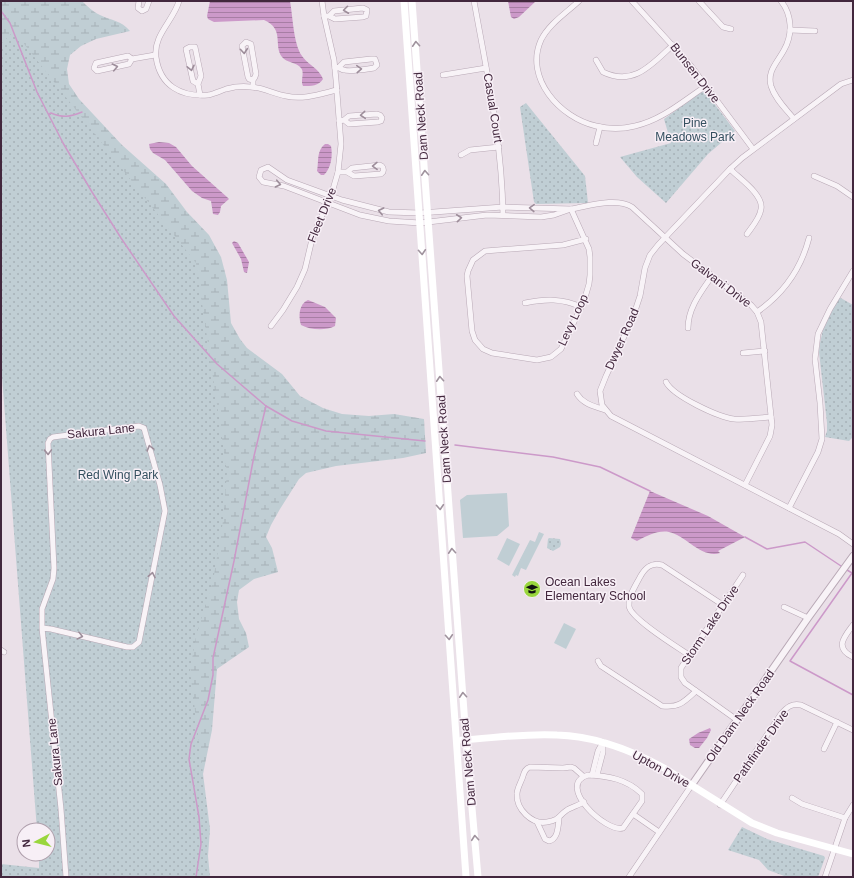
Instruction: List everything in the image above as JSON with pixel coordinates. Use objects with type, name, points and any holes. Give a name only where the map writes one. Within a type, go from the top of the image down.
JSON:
[{"type":"main road","name":"Dam Neck Road","points":[[404,1],[466,877]]},
{"type":"main road","name":"Dam Neck Road","points":[[412,1],[466,739],[478,877]]},
{"type":"main road","points":[[444,572],[454,572]]},
{"type":"main road","name":"Upton Drive","points":[[456,740],[550,734],[574,736],[603,742],[650,760],[739,816],[764,829],[853,854]]},
{"type":"street","points":[[139,1],[138,8],[142,11],[146,8],[149,1]]},
{"type":"street","points":[[178,1],[176,9],[160,35],[155,54],[160,72],[175,90],[187,95],[210,95],[234,87],[253,87],[293,97],[307,97],[337,90]]},
{"type":"street","name":"Fleet Drive","points":[[271,326],[297,287],[305,269],[313,234],[331,196],[338,172],[341,151],[342,120],[337,90],[337,67],[322,1]]},
{"type":"street","name":"Casual Court","points":[[474,1],[496,122],[503,215]]},
{"type":"street","points":[[579,1],[546,32],[539,45],[537,54],[537,67],[545,89],[555,102],[573,116],[589,124],[600,127],[625,128],[654,120],[668,113],[706,86]]},
{"type":"street","name":"Bunsen Drive","points":[[632,1],[674,45],[753,150]]},
{"type":"street","points":[[700,1],[723,27],[731,29]]},
{"type":"street","points":[[781,1],[789,16],[790,30],[785,49],[772,69],[770,80],[772,90],[794,119]]},
{"type":"street","points":[[364,8],[367,10],[367,14],[363,17],[335,19],[326,16],[334,11],[364,8]]},
{"type":"street","points":[[790,30],[814,31]]},
{"type":"street","points":[[253,80],[249,79],[248,77],[242,46],[246,42],[251,44],[256,74],[253,80],[253,87]]},
{"type":"street","points":[[596,60],[603,72],[614,76],[627,77],[644,70],[674,45]]},
{"type":"street","points":[[198,84],[193,81],[186,49],[190,47],[195,47],[201,76],[198,84],[200,95]]},
{"type":"street","points":[[132,59],[129,64],[97,71],[94,68],[96,63],[128,56],[132,59],[155,54]]},
{"type":"street","points":[[371,59],[375,59],[377,65],[374,68],[345,70],[337,67],[344,62],[371,59]]},
{"type":"street","points":[[443,75],[486,68]]},
{"type":"street","name":"Dwyer Road","points":[[604,410],[600,400],[600,391],[634,317],[647,262],[654,250],[730,169],[841,84],[853,80]]},
{"type":"street","points":[[377,114],[382,118],[380,122],[355,124],[348,124],[342,120],[349,116],[377,114]]},
{"type":"street","points":[[596,144],[600,127]]},
{"type":"street","points":[[461,155],[470,150],[499,147]]},
{"type":"street","points":[[338,172],[347,172],[354,176],[381,174],[384,170],[380,165],[352,168],[347,172]]},
{"type":"street","name":"Galvani Drive","points":[[571,209],[503,207],[420,213],[389,212],[331,196],[286,180],[268,168],[261,170],[259,177],[263,182],[284,186],[360,215],[376,219],[420,223],[487,215],[541,217],[554,215],[571,209],[614,202],[624,203],[632,207],[696,265],[751,304],[757,312],[761,322],[772,425],[770,436],[745,485]]},
{"type":"street","points":[[730,169],[755,193],[761,202],[760,214],[747,234]]},
{"type":"street","points":[[814,176],[837,186],[853,196]]},
{"type":"street","name":"Levy Loop","points":[[571,209],[586,240],[590,257],[590,275],[586,294],[581,307],[561,349],[551,357],[536,360],[492,352],[479,345],[473,336],[467,276],[473,260],[485,251],[563,245],[586,240]]},
{"type":"street","points":[[757,312],[770,302],[790,280],[805,252],[809,238]]},
{"type":"street","points":[[788,508],[818,452],[822,439],[815,359],[818,334],[830,309],[853,273]]},
{"type":"street","points":[[688,328],[688,318],[693,304],[712,276]]},
{"type":"street","points":[[525,302],[557,300],[581,307]]},
{"type":"street","points":[[743,353],[764,351]]},
{"type":"street","points":[[666,382],[672,391],[725,417],[740,419],[771,417]]},
{"type":"street","points":[[577,394],[585,403],[604,410],[611,416],[838,534],[853,544]]},
{"type":"street","name":"Sakura Lane","points":[[42,628],[127,647],[133,647],[139,642],[165,511],[160,486],[144,428],[139,426],[53,437],[48,443],[54,568],[53,579],[42,609],[42,628],[60,802],[66,877]]},
{"type":"street","name":"Old Dam Neck Road","points":[[629,877],[808,618],[853,556]]},
{"type":"street","points":[[688,655],[631,612],[629,605],[630,599],[644,571],[650,565],[662,565],[723,605]]},
{"type":"street","name":"Storm Lake Drive","points":[[737,720],[685,683],[680,674],[681,668],[688,655],[743,576]]},
{"type":"street","points":[[784,607],[808,618]]},
{"type":"street","points":[[853,625],[844,637],[842,644],[845,652],[853,657]]},
{"type":"street","points":[[598,661],[601,666],[662,706],[672,707],[683,704],[696,691]]},
{"type":"street","name":"Pathfinder Drive","points":[[720,804],[781,714],[789,706],[801,705],[853,730]]},
{"type":"street","points":[[824,749],[837,722]]},
{"type":"street","points":[[595,775],[603,752],[603,742]]},
{"type":"street","points":[[583,776],[571,767],[563,768],[533,766],[527,768],[518,790],[517,800],[525,814],[537,822],[546,823],[559,819],[568,810],[584,802]]},
{"type":"street","points":[[595,775],[624,781],[640,792],[643,796],[642,801],[623,828],[618,830],[595,816],[578,794],[576,788],[578,781],[583,776],[595,775]]},
{"type":"street","points":[[792,798],[802,804],[845,818]]},
{"type":"street","points":[[825,877],[845,818],[853,805]]},
{"type":"street","points":[[633,814],[659,832]]},
{"type":"street","points":[[537,822],[545,839],[549,841],[554,839],[556,836],[559,819]]},
{"type":"green space","points":[[1,1],[82,1],[95,12],[120,23],[127,27],[130,31],[96,39],[81,46],[70,55],[67,69],[69,84],[79,99],[122,145],[166,184],[187,212],[209,235],[221,257],[227,280],[231,323],[247,348],[282,374],[300,396],[323,408],[342,414],[369,416],[394,414],[424,419],[426,453],[403,458],[336,466],[306,473],[299,479],[280,509],[266,537],[272,548],[278,572],[254,579],[239,590],[237,602],[239,619],[246,633],[249,647],[217,669],[212,730],[202,779],[1,155]]},
{"type":"green space","name":"Red Wing Park","points":[[14,31],[196,263],[227,472],[223,521],[213,581],[196,636],[190,671],[210,829],[208,856],[210,877],[1,877],[1,864],[39,868],[39,862],[56,862],[56,822],[36,822],[1,364],[1,44]]},
{"type":"green space","name":"Pine Meadows Park","points":[[704,90],[735,131],[708,154],[666,203],[637,177],[620,157],[671,143],[664,119]]},
{"type":"green space","points":[[526,103],[585,176],[588,203],[536,204],[534,202],[520,107]]},
{"type":"green space","points":[[839,297],[853,305],[853,437],[849,441],[825,437],[827,423],[819,352],[824,325]]},
{"type":"green space","points":[[507,493],[509,526],[497,536],[463,538],[460,500],[467,495]]},
{"type":"green space","points":[[539,532],[544,534],[526,570],[521,568],[518,576],[516,575],[515,577],[512,575],[530,540],[535,542]]},
{"type":"green space","points":[[507,538],[520,544],[509,566],[497,559]]},
{"type":"green space","points":[[549,538],[560,539],[560,547],[553,551],[547,548]]},
{"type":"green space","points":[[564,623],[576,629],[566,649],[554,643]]},
{"type":"green space","points":[[742,827],[767,839],[824,856],[825,858],[818,877],[787,877],[768,870],[759,860],[728,850]]},
{"type":"shaded area","points":[[210,1],[290,1],[295,34],[300,53],[319,72],[323,79],[312,86],[303,86],[303,75],[301,68],[282,57],[278,47],[277,32],[270,24],[264,20],[214,22],[208,19],[207,16]]},
{"type":"shaded area","points":[[508,1],[536,1],[519,17],[514,19],[511,17]]},
{"type":"shaded area","points":[[159,142],[169,143],[176,147],[192,166],[229,199],[221,206],[218,215],[213,214],[211,201],[202,198],[192,191],[165,160],[153,153],[149,144]]},
{"type":"shaded area","points":[[325,144],[331,146],[332,158],[326,172],[324,175],[321,175],[317,171],[318,157],[320,150]]},
{"type":"shaded area","points":[[234,241],[238,243],[249,262],[247,273],[244,272],[241,259],[232,243]]},
{"type":"shaded area","points":[[308,300],[325,307],[336,318],[335,326],[327,329],[318,329],[301,325],[301,307]]},
{"type":"shaded area","points":[[650,491],[708,516],[745,537],[718,551],[720,553],[713,554],[700,550],[681,537],[669,532],[649,535],[637,541],[631,538]]},
{"type":"shaded area","points":[[710,728],[711,730],[707,738],[699,748],[695,748],[690,745],[689,739]]},
{"type":"waterway","points":[[1,11],[10,23],[37,92],[63,143],[92,192],[174,316],[217,364],[266,406],[292,421],[326,431],[425,441]]},
{"type":"waterway","points":[[49,114],[51,113],[59,116],[66,116],[82,112]]},
{"type":"waterway","points":[[196,877],[201,844],[199,817],[189,759],[191,744],[208,700],[213,675],[213,658],[234,561],[254,456],[266,406]]},
{"type":"waterway","points":[[455,445],[553,457],[600,467],[650,491]]},
{"type":"waterway","points":[[745,537],[767,549],[805,542],[841,566]]},
{"type":"waterway","points":[[847,570],[852,573],[790,661],[853,695]]},
{"type":"place","name":"Ocean Lakes Elementary School","points":[[532,589]]}]
